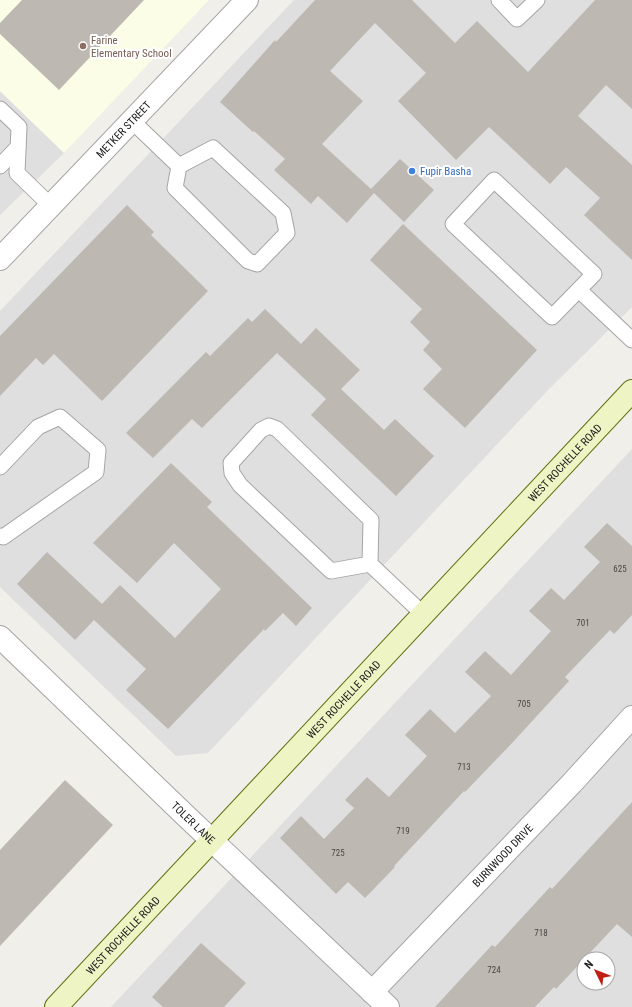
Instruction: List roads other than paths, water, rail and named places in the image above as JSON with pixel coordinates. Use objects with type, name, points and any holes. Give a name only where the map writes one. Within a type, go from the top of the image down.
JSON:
[{"type":"main road","name":"WEST ROCHELLE ROAD","points":[[56,1007],[632,391]]},
{"type":"street","name":"METKER STREET","points":[[0,259],[247,0]]},
{"type":"street","name":"TOLER LANE","points":[[0,637],[212,841],[388,1007]]},
{"type":"street","name":"BURNWOOD DRIVE","points":[[372,992],[572,783],[632,717]]},
{"type":"lane","points":[[499,0],[518,19],[537,0]]},
{"type":"lane","points":[[0,109],[19,127],[16,173],[51,206]]},
{"type":"lane","points":[[132,121],[179,166]]},
{"type":"lane","points":[[0,166],[18,147]]},
{"type":"lane","points":[[214,148],[283,213],[287,233],[257,264],[248,261],[175,188],[179,166],[214,148]]},
{"type":"lane","points":[[494,180],[594,274],[579,290],[552,317],[453,224],[494,180]]},
{"type":"lane","points":[[579,290],[632,340]]},
{"type":"lane","points":[[0,468],[38,427],[60,417],[98,450],[96,472],[3,537],[0,536]]},
{"type":"lane","points":[[370,564],[331,570],[240,485],[232,473],[231,463],[261,430],[268,426],[277,429],[371,520],[370,564],[422,614]]},
{"type":"place","name":"Farine Elementary School","points":[[83,46]]},
{"type":"place","name":"Fupir Basha","points":[[412,171]]}]
